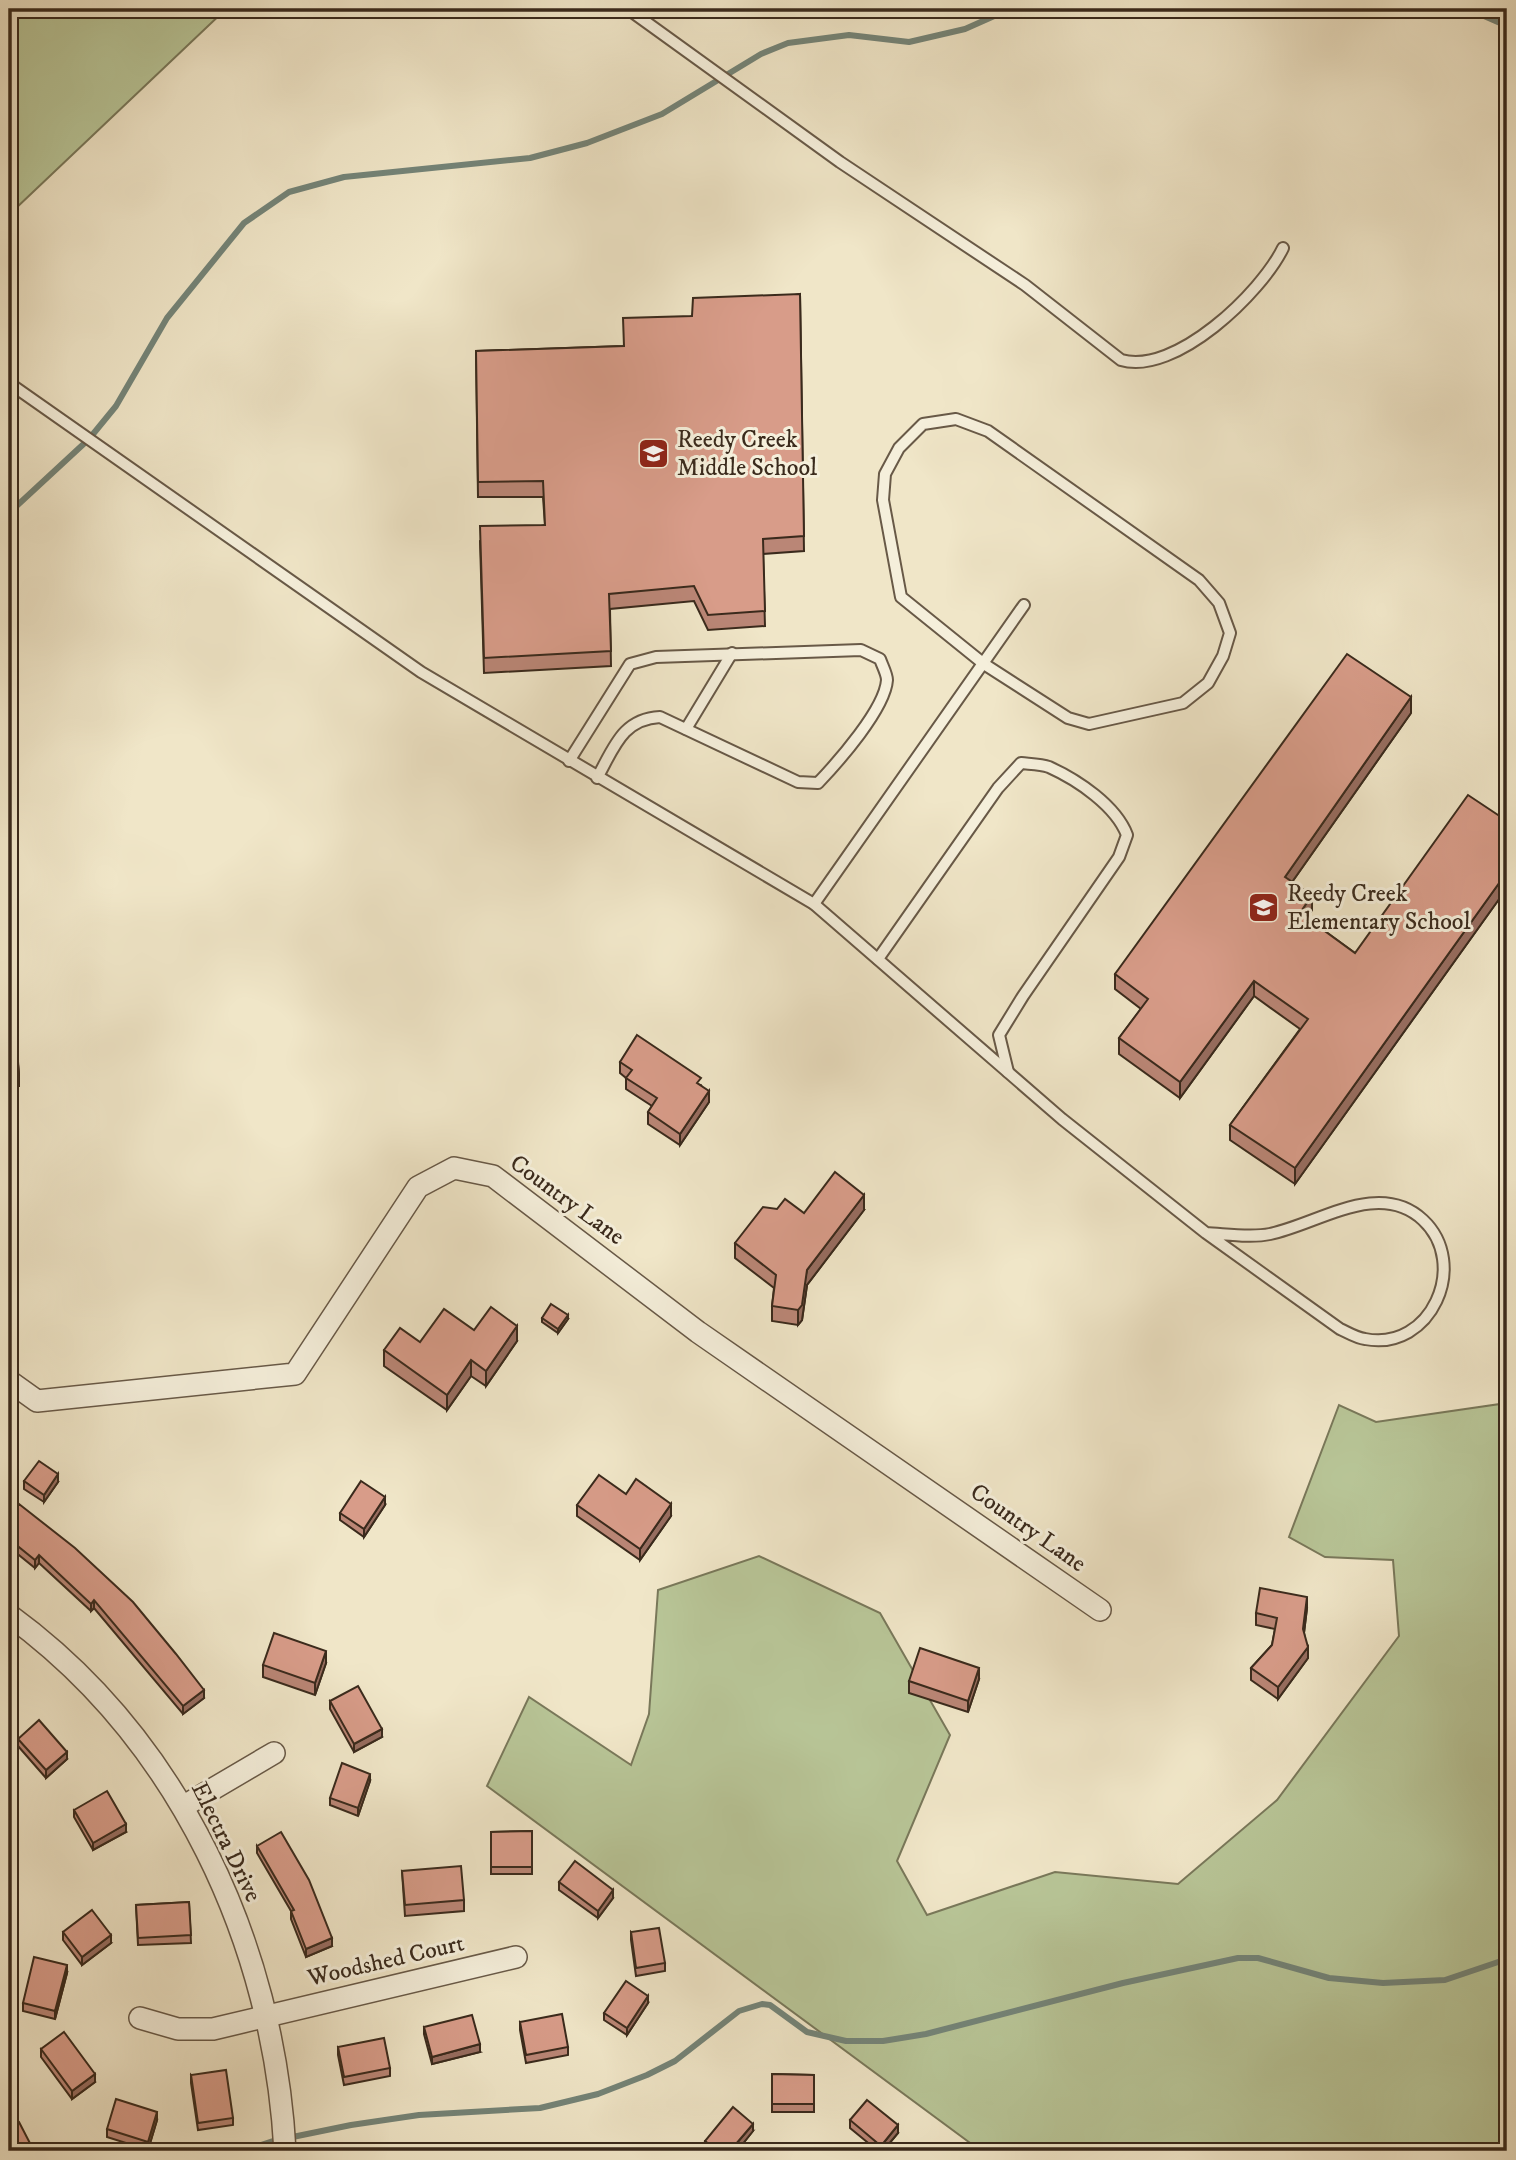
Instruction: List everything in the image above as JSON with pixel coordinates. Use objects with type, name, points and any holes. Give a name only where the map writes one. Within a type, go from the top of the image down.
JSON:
[{"type":"street","name":"Country Lane","points":[[9,1381],[37,1401],[295,1374],[418,1187],[454,1168],[493,1176],[698,1332],[1100,1610]]},
{"type":"street","name":"Electra Drive","points":[[9,1615],[58,1655],[91,1689],[149,1757],[184,1806],[233,1913],[267,2016],[282,2095],[285,2151]]},
{"type":"street","points":[[184,1806],[274,1754]]},
{"type":"street","name":"Woodshed Court","points":[[140,2018],[178,2029],[213,2029],[516,1958]]},
{"type":"lane","points":[[628,9],[839,162],[1025,285],[1121,360],[1135,364],[1156,360],[1197,340],[1254,289],[1283,248]]},
{"type":"lane","points":[[9,383],[421,672],[814,904],[1007,1072],[1206,1233],[1340,1329],[1365,1339],[1394,1338],[1422,1325],[1437,1303],[1445,1276],[1442,1246],[1422,1219],[1389,1202],[1358,1206],[1269,1234],[1206,1233]]},
{"type":"lane","points":[[956,419],[988,431],[1199,580],[1219,603],[1230,633],[1223,656],[1208,683],[1184,703],[1089,724],[1068,718],[984,664],[901,597],[896,582],[884,500],[885,474],[899,448],[923,424],[956,419]]},
{"type":"lane","points":[[814,904],[1024,605]]},
{"type":"lane","points":[[569,761],[630,664],[656,657],[861,650],[880,659],[887,678],[880,700],[835,765],[818,783],[798,782],[660,717],[641,718],[620,737],[597,778]]},
{"type":"lane","points":[[686,729],[732,653]]},
{"type":"lane","points":[[878,959],[998,788],[1021,763],[1048,766],[1111,808],[1120,817],[1127,835],[1119,857],[999,1035],[1007,1072]]},
{"type":"green space","points":[[9,9],[226,9],[14,210],[9,204]]},
{"type":"green space","points":[[1507,1403],[1507,2151],[981,2151],[487,1786],[529,1697],[631,1765],[649,1714],[658,1590],[759,1556],[880,1613],[950,1735],[897,1861],[927,1915],[1055,1872],[1178,1884],[1277,1800],[1399,1636],[1393,1560],[1325,1557],[1289,1537],[1339,1405],[1376,1422]]},
{"type":"building","points":[[800,294],[804,536],[763,539],[765,611],[708,615],[694,586],[609,594],[611,651],[484,658],[480,526],[545,525],[543,481],[478,482],[476,351],[624,346],[623,318],[692,316],[693,298]]},
{"type":"building","points":[[1347,654],[1411,697],[1285,877],[1312,895],[1300,913],[1355,953],[1468,795],[1507,821],[1507,872],[1295,1168],[1230,1125],[1308,1019],[1254,981],[1180,1082],[1119,1038],[1148,999],[1115,974]]},
{"type":"building","points":[[11,974],[19,1074],[9,1075],[9,975]]},
{"type":"building","points":[[637,1035],[701,1078],[697,1083],[709,1091],[680,1134],[648,1112],[657,1098],[626,1078],[632,1070],[620,1062]]},
{"type":"building","points":[[835,1172],[864,1195],[807,1270],[802,1305],[798,1310],[772,1306],[776,1275],[735,1243],[763,1207],[777,1209],[785,1199],[804,1213]]},
{"type":"building","points":[[551,1304],[568,1315],[558,1329],[542,1318]]},
{"type":"building","points":[[491,1307],[517,1326],[486,1371],[471,1360],[447,1395],[384,1350],[400,1328],[420,1342],[444,1309],[474,1330]]},
{"type":"building","points":[[39,1461],[58,1474],[44,1495],[24,1481]]},
{"type":"building","points":[[599,1475],[626,1494],[636,1479],[671,1504],[640,1549],[577,1505]]},
{"type":"building","points":[[361,1481],[385,1497],[364,1529],[340,1513]]},
{"type":"building","points":[[19,1504],[75,1548],[133,1602],[204,1690],[183,1706],[94,1600],[91,1604],[39,1555],[35,1560],[9,1539],[9,1517]]},
{"type":"building","points":[[1260,1588],[1307,1597],[1303,1629],[1308,1647],[1278,1687],[1251,1668],[1272,1645],[1277,1618],[1256,1613]]},
{"type":"building","points":[[274,1633],[326,1651],[315,1683],[263,1665]]},
{"type":"building","points":[[920,1648],[979,1668],[968,1701],[909,1681]]},
{"type":"building","points":[[358,1686],[382,1729],[354,1744],[330,1701]]},
{"type":"building","points":[[39,1720],[67,1752],[46,1770],[18,1739]]},
{"type":"building","points":[[342,1763],[370,1774],[358,1808],[330,1798]]},
{"type":"building","points":[[107,1791],[126,1824],[93,1843],[74,1810]]},
{"type":"building","points":[[532,1831],[532,1867],[491,1867],[491,1832]]},
{"type":"building","points":[[281,1832],[309,1880],[332,1938],[306,1949],[291,1911],[294,1910],[257,1846]]},
{"type":"building","points":[[575,1861],[613,1890],[598,1911],[559,1882]]},
{"type":"building","points":[[461,1866],[464,1900],[405,1905],[402,1871]]},
{"type":"building","points":[[189,1902],[191,1935],[138,1938],[136,1905]]},
{"type":"building","points":[[92,1910],[111,1935],[82,1957],[63,1932]]},
{"type":"building","points":[[659,1928],[665,1963],[636,1968],[631,1932]]},
{"type":"building","points":[[34,1957],[67,1965],[55,2011],[23,2003]]},
{"type":"building","points":[[626,1981],[648,1996],[627,2028],[604,2013]]},
{"type":"building","points":[[562,2014],[568,2047],[526,2055],[520,2022]]},
{"type":"building","points":[[472,2015],[480,2044],[432,2057],[424,2027]]},
{"type":"building","points":[[64,2032],[95,2074],[72,2091],[41,2049]]},
{"type":"building","points":[[384,2038],[390,2068],[344,2077],[338,2047]]},
{"type":"building","points":[[226,2070],[233,2118],[198,2123],[191,2075]]},
{"type":"building","points":[[772,2074],[814,2075],[814,2104],[772,2104]]},
{"type":"building","points":[[116,2099],[157,2112],[148,2142],[107,2129]]},
{"type":"building","points":[[867,2100],[898,2125],[881,2146],[850,2120]]},
{"type":"building","points":[[733,2107],[753,2124],[730,2151],[718,2151],[705,2141]]},
{"type":"building","points":[[19,2122],[34,2151],[9,2151],[9,2127]]},
{"type":"waterway","points":[[9,513],[89,439],[116,406],[167,318],[244,223],[289,192],[344,177],[530,158],[587,143],[662,114],[761,54],[788,43],[849,35],[909,42],[965,29],[1010,9]]},
{"type":"waterway","points":[[1468,9],[1507,26]]},
{"type":"waterway","points":[[243,2151],[273,2141],[351,2125],[419,2115],[540,2108],[598,2094],[675,2061],[739,2011],[762,2004],[770,2005],[807,2032],[846,2041],[883,2041],[926,2034],[1123,1983],[1238,1958],[1258,1958],[1329,1978],[1383,1983],[1445,1980],[1507,1959]]},
{"type":"place","name":"Reedy Creek Middle School","points":[[654,454]]},
{"type":"place","name":"Reedy Creek Elementary School","points":[[1264,908]]}]
